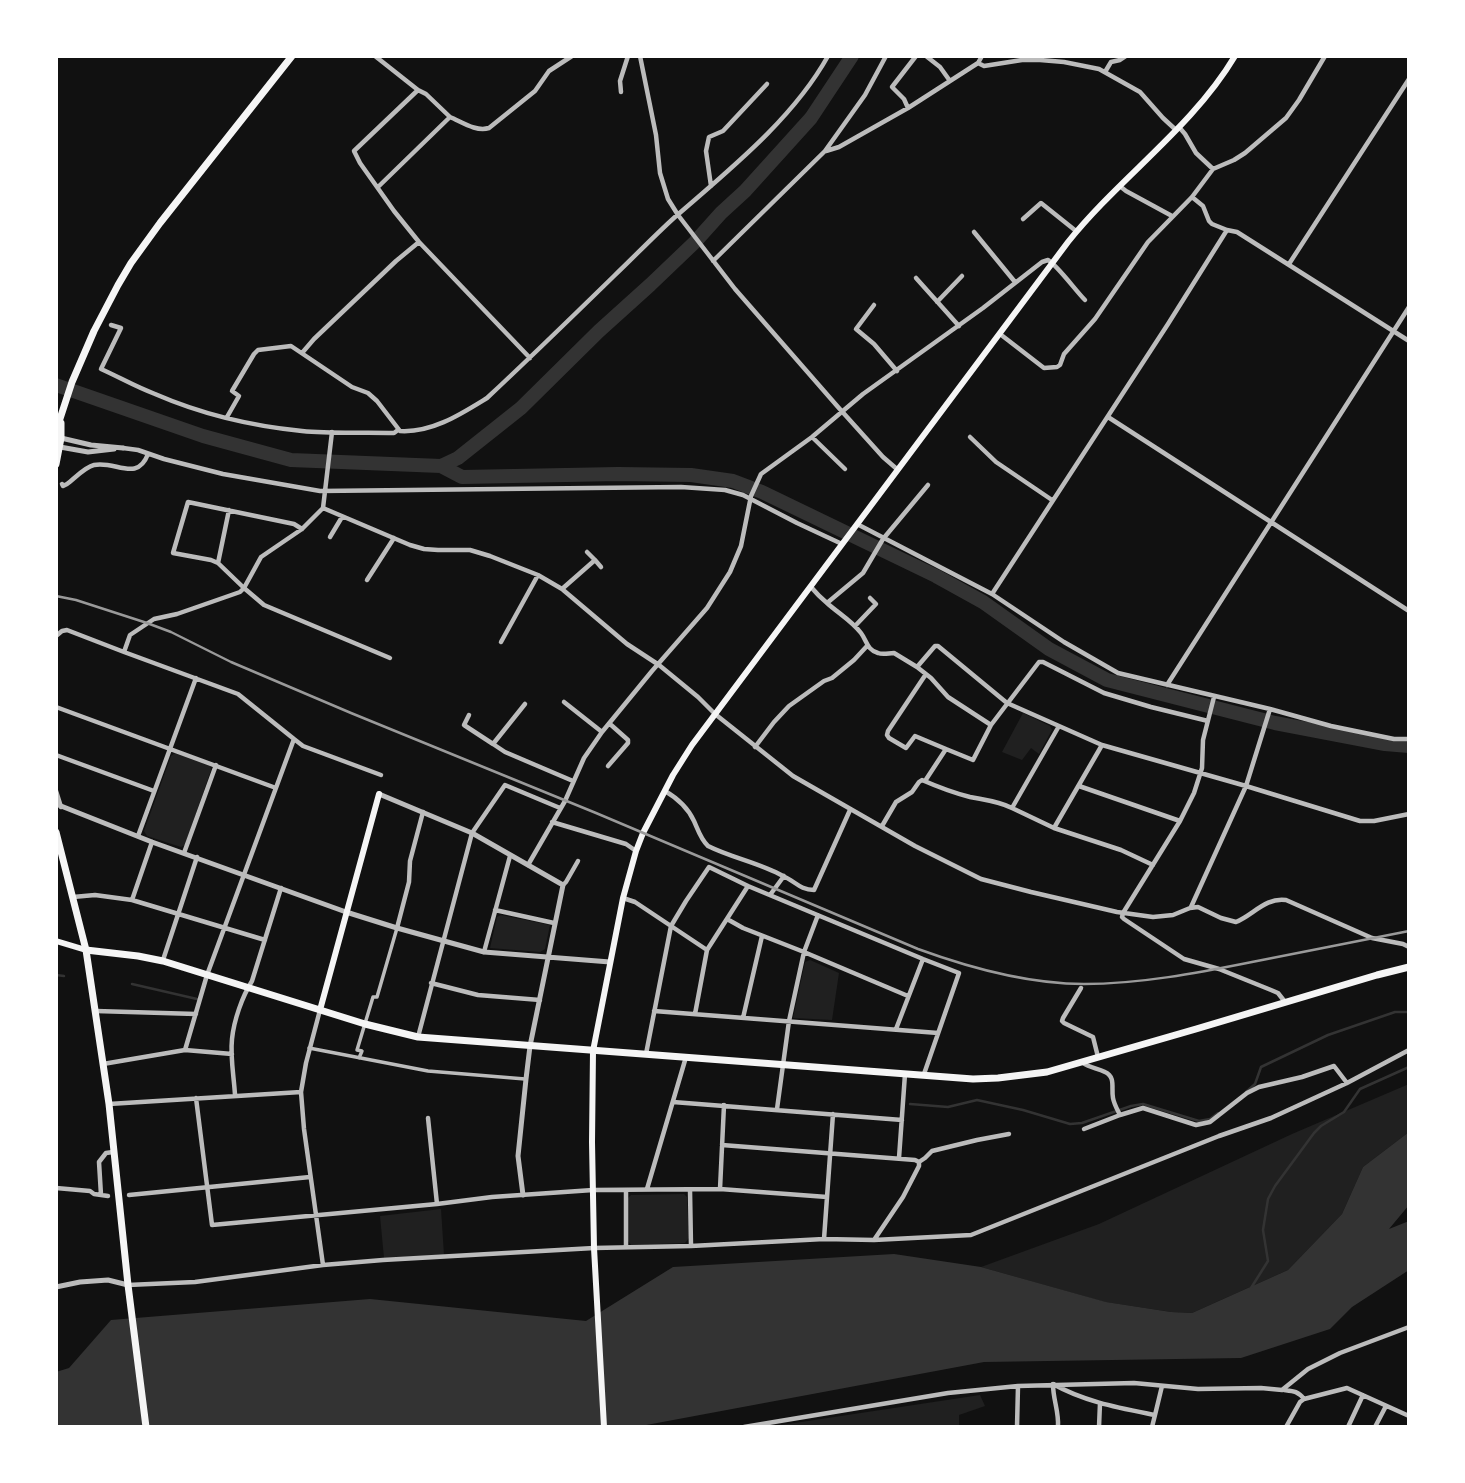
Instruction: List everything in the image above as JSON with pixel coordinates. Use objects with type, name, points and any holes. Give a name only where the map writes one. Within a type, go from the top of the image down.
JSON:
[{"type":"main road","points":[[56,464],[61,417],[78,366],[107,305],[160,223],[292,56]]},
{"type":"main road","points":[[604,1427],[593,1190],[593,1051],[623,898],[643,833],[681,761],[1076,231],[1177,129],[1214,86],[1235,56]]},
{"type":"main road","points":[[320,1010],[379,794]]},
{"type":"main road","points":[[56,832],[86,950],[96,1012],[146,1427]]},
{"type":"main road","points":[[56,941],[86,950],[163,961],[365,1024],[418,1037],[973,1079],[1047,1072],[1409,967]]},
{"type":"street","points":[[374,56],[426,94],[450,117],[483,130],[535,91],[550,71],[572,56]]},
{"type":"street","points":[[621,92],[620,81],[628,56]]},
{"type":"street","points":[[640,56],[656,135],[660,173],[668,199],[678,216],[735,289],[883,457],[898,470]]},
{"type":"street","points":[[227,418],[239,396],[232,391],[254,354],[258,350],[290,346],[352,387],[368,393],[402,432],[422,429],[448,420],[487,398],[786,113],[828,56]]},
{"type":"street","points":[[712,260],[825,151],[865,95],[886,56]]},
{"type":"street","points":[[908,108],[904,99],[892,87],[916,56]]},
{"type":"street","points":[[926,56],[940,67],[950,81]]},
{"type":"street","points":[[825,151],[839,147],[908,108],[978,63],[982,56]]},
{"type":"street","points":[[1105,72],[1111,62],[1126,56]]},
{"type":"street","points":[[1000,334],[1044,368],[1060,365],[1064,354],[1096,319],[1148,242],[1192,197],[1213,169],[1245,153],[1286,118],[1325,56]]},
{"type":"street","points":[[978,63],[984,66],[1040,60],[1064,62],[1105,72],[1140,92],[1163,118],[1185,134],[1196,152],[1213,169]]},
{"type":"street","points":[[1289,264],[1409,79]]},
{"type":"street","points":[[711,186],[706,151],[709,137],[723,131],[767,84]]},
{"type":"street","points":[[418,90],[354,151],[394,211],[419,242],[530,358]]},
{"type":"street","points":[[377,187],[450,117]]},
{"type":"street","points":[[1121,187],[1172,216]]},
{"type":"street","points":[[1192,197],[1203,206],[1212,224],[1237,232],[1409,341]]},
{"type":"street","points":[[1023,219],[1041,203],[1076,231]]},
{"type":"street","points":[[992,594],[1227,230]]},
{"type":"street","points":[[974,232],[1015,282]]},
{"type":"street","points":[[302,353],[419,242]]},
{"type":"street","points":[[528,865],[584,758],[708,608],[730,572],[741,545],[750,498],[761,474],[1042,262],[1053,262],[1085,300]]},
{"type":"street","points":[[937,302],[962,276]]},
{"type":"street","points":[[916,278],[959,326]]},
{"type":"street","points":[[874,305],[856,329],[874,344],[897,371]]},
{"type":"street","points":[[1167,685],[1409,307]]},
{"type":"street","points":[[111,325],[121,328],[101,369],[155,395],[227,418],[265,426],[332,433],[394,433],[398,430]]},
{"type":"street","points":[[1108,417],[1409,611]]},
{"type":"street","points":[[124,652],[130,635],[147,623],[234,595],[244,588],[261,557],[302,529],[323,508],[332,433]]},
{"type":"street","points":[[58,435],[91,445],[138,450],[223,474],[326,491],[681,487],[725,490],[750,498],[797,523],[845,541]]},
{"type":"street","points":[[813,437],[845,470]]},
{"type":"street","points":[[970,437],[996,462],[1052,500]]},
{"type":"street","points":[[58,446],[89,452],[120,448]]},
{"type":"street","points":[[62,484],[67,484],[93,465],[139,468],[148,454]]},
{"type":"street","points":[[827,603],[863,573],[884,538],[928,485]]},
{"type":"street","points":[[302,529],[294,524],[188,502],[173,553],[218,563],[264,605],[390,659]]},
{"type":"street","points":[[323,508],[425,549],[470,550],[538,575],[562,589],[628,644],[659,664],[698,696],[715,714],[793,776],[915,846],[981,879],[1123,913],[1153,917],[1173,915],[1190,908],[1202,908],[1236,922],[1267,903],[1286,900],[1372,938],[1409,947]]},
{"type":"street","points":[[218,563],[229,510]]},
{"type":"street","points":[[330,537],[342,517]]},
{"type":"street","points":[[856,525],[992,594],[1064,642],[1111,669],[1139,679],[1269,712],[1342,729],[1409,739]]},
{"type":"street","points":[[367,580],[394,538]]},
{"type":"street","points":[[587,552],[601,567]]},
{"type":"street","points":[[562,589],[595,560]]},
{"type":"street","points":[[501,642],[538,575]]},
{"type":"street","points":[[811,587],[855,626],[863,635],[867,646],[881,654],[894,653],[917,667],[948,697],[991,724]]},
{"type":"street","points":[[855,626],[876,604],[870,598]]},
{"type":"street","points":[[56,636],[67,630],[238,695],[303,746],[382,775]]},
{"type":"street","points":[[755,747],[789,706],[832,678],[867,646]]},
{"type":"street","points":[[917,667],[937,646],[1007,703],[1102,745],[1360,821],[1409,814]]},
{"type":"street","points":[[926,674],[887,735],[902,747],[909,746],[915,736],[973,760],[991,724],[1037,663],[1043,662],[1104,694],[1208,721]]},
{"type":"street","points":[[138,836],[196,678]]},
{"type":"street","points":[[1214,699],[1203,740],[1201,773],[1194,793],[1122,917],[1184,959],[1219,969],[1278,993],[1284,1002]]},
{"type":"street","points":[[564,702],[603,732]]},
{"type":"street","points":[[493,744],[525,704]]},
{"type":"street","points":[[56,707],[276,788]]},
{"type":"street","points":[[1190,908],[1246,786],[1269,712]]},
{"type":"street","points":[[468,715],[464,725],[505,752],[573,781]]},
{"type":"street","points":[[608,766],[628,743],[610,724]]},
{"type":"street","points":[[1012,808],[1059,726]]},
{"type":"street","points":[[185,1050],[207,975],[294,739]]},
{"type":"street","points":[[1054,828],[1102,745]]},
{"type":"street","points":[[925,781],[946,749]]},
{"type":"street","points":[[56,755],[154,791]]},
{"type":"street","points":[[184,853],[216,765]]},
{"type":"street","points":[[882,826],[899,799],[912,792],[919,782],[925,781],[970,797],[989,799],[1054,828],[1121,850],[1153,865]]},
{"type":"street","points":[[418,1037],[472,833],[505,785],[560,808]]},
{"type":"street","points":[[1079,786],[1180,821]]},
{"type":"street","points":[[664,790],[685,806],[708,846],[784,876],[802,888],[814,890],[850,810]]},
{"type":"street","points":[[56,791],[58,806],[397,929],[484,952],[610,962]]},
{"type":"street","points":[[379,794],[472,833],[563,885]]},
{"type":"street","points":[[359,1058],[362,1051],[357,1050],[373,997],[377,997],[411,876],[410,861],[423,812]]},
{"type":"street","points":[[552,822],[626,844],[636,851]]},
{"type":"street","points":[[132,900],[152,842]]},
{"type":"street","points":[[484,952],[510,856]]},
{"type":"street","points":[[163,961],[197,858]]},
{"type":"street","points":[[523,1195],[518,1156],[530,1046],[563,885],[578,861]]},
{"type":"street","points":[[646,1055],[671,926],[709,867],[748,886],[960,973],[923,1075]]},
{"type":"street","points":[[770,895],[784,876]]},
{"type":"street","points":[[695,1014],[707,950],[748,886]]},
{"type":"street","points":[[235,1095],[233,1031],[252,981],[281,888]]},
{"type":"street","points":[[73,897],[95,895],[132,900],[265,940]]},
{"type":"street","points":[[623,898],[635,902],[707,950]]},
{"type":"street","points":[[495,911],[554,923]]},
{"type":"street","points":[[777,1109],[789,1021],[804,952],[818,915]]},
{"type":"street","points":[[727,919],[908,996]]},
{"type":"street","points":[[743,1018],[762,936]]},
{"type":"street","points":[[896,1029],[923,959]]},
{"type":"street","points":[[431,983],[478,995],[540,1000]]},
{"type":"street","points":[[1081,988],[1062,1021],[1093,1037],[1098,1057]]},
{"type":"street","points":[[320,1010],[300,1092],[323,1265]]},
{"type":"street","points":[[654,1011],[939,1033]]},
{"type":"street","points":[[96,1012],[196,1014]]},
{"type":"street","points":[[309,1048],[428,1071],[526,1079]]},
{"type":"street","points":[[103,1064],[185,1050],[232,1054]]},
{"type":"street","points":[[56,1287],[108,1280],[129,1288],[383,1260],[595,1252],[626,1247],[971,1235],[1219,1136],[1271,1118],[1348,1083],[1409,1051]]},
{"type":"street","points":[[647,1189],[686,1058]]},
{"type":"street","points":[[1082,1062],[1111,1076],[1113,1101],[1119,1112]]},
{"type":"street","points":[[1084,1129],[1119,1112],[1143,1108],[1196,1125],[1210,1122],[1259,1087],[1334,1066],[1348,1083]]},
{"type":"street","points":[[899,1158],[905,1074]]},
{"type":"street","points":[[109,1104],[300,1092]]},
{"type":"street","points":[[197,1098],[212,1225],[593,1190],[720,1189],[827,1197]]},
{"type":"street","points":[[673,1102],[902,1121]]},
{"type":"street","points":[[720,1189],[724,1105]]},
{"type":"street","points":[[824,1239],[832,1114]]},
{"type":"street","points":[[428,1118],[437,1204]]},
{"type":"street","points":[[874,1240],[904,1197],[919,1162],[932,1151],[1009,1134]]},
{"type":"street","points":[[722,1145],[899,1158],[919,1162]]},
{"type":"street","points":[[101,1195],[99,1162],[106,1153],[114,1152]]},
{"type":"street","points":[[129,1195],[310,1177]]},
{"type":"street","points":[[56,1188],[90,1191],[108,1196]]},
{"type":"street","points":[[626,1190],[626,1247]]},
{"type":"street","points":[[690,1190],[691,1246]]},
{"type":"street","points":[[1282,1390],[1308,1369],[1340,1353],[1409,1327]]},
{"type":"street","points":[[744,1427],[948,1393],[1053,1384],[1134,1383],[1198,1389],[1261,1388],[1295,1391],[1304,1399]]},
{"type":"street","points":[[1053,1384],[1066,1392],[1100,1403],[1155,1415]]},
{"type":"street","points":[[1053,1384],[1053,1397],[1059,1412],[1058,1427]]},
{"type":"street","points":[[1152,1427],[1163,1385]]},
{"type":"street","points":[[1017,1427],[1018,1386]]},
{"type":"street","points":[[1286,1427],[1304,1399],[1347,1388],[1409,1416]]},
{"type":"street","points":[[1348,1427],[1363,1395]]},
{"type":"street","points":[[1099,1427],[1100,1403]]},
{"type":"street","points":[[1376,1427],[1386,1406]]},
{"type":"shaded area","points":[[1023,713],[1050,726],[1052,730],[1039,754],[1031,748],[1022,760],[1002,752]]},
{"type":"shaded area","points":[[175,753],[210,766],[211,770],[185,845],[181,847],[147,836],[144,831],[171,756]]},
{"type":"shaded area","points":[[501,915],[550,925],[545,949],[540,952],[490,948],[497,917]]},
{"type":"shaded area","points":[[810,960],[839,973],[832,1020],[793,1018],[805,962]]},
{"type":"shaded area","points":[[1409,1084],[1409,1132],[1363,1167],[1342,1214],[1288,1270],[1192,1313],[1105,1302],[981,1267],[1099,1224],[1292,1134]]},
{"type":"shaded area","points":[[1409,1132],[1409,1205],[1389,1229],[1409,1221],[1409,1270],[1352,1307],[1330,1329],[1241,1358],[984,1362],[641,1426],[56,1427],[56,1372],[69,1368],[111,1320],[370,1299],[586,1321],[673,1267],[894,1254],[981,1267],[1106,1302],[1192,1313],[1288,1270],[1342,1214],[1363,1167]]},
{"type":"shaded area","points":[[684,1194],[687,1197],[689,1238],[685,1243],[631,1245],[628,1241],[628,1198],[631,1195]]},
{"type":"shaded area","points":[[441,1209],[444,1255],[384,1258],[380,1216]]},
{"type":"shaded area","points":[[980,1395],[985,1406],[959,1415],[959,1427],[768,1427]]},
{"type":"waterway","points":[[56,385],[203,436],[291,460],[441,466],[458,458],[521,408],[695,242],[811,118],[852,56]]},
{"type":"waterway","points":[[441,466],[462,477],[691,475],[733,481],[762,492],[936,576],[983,602],[1049,649],[1107,680],[1275,723],[1409,746]]},
{"type":"waterway","points":[[56,975],[64,976]]},
{"type":"waterway","points":[[132,984],[197,999]]},
{"type":"waterway","points":[[1246,1092],[1255,1084],[1261,1067],[1328,1035],[1395,1012],[1409,1012]]},
{"type":"waterway","points":[[1251,1288],[1268,1261],[1263,1230],[1268,1199],[1275,1186],[1314,1133],[1344,1112],[1360,1089],[1409,1067]]},
{"type":"waterway","points":[[910,1104],[948,1107],[977,1100],[1070,1124],[1082,1123],[1143,1104],[1199,1121],[1210,1119],[1218,1113]]},
{"type":"railway","points":[[56,596],[76,600],[171,632],[231,662],[351,713],[918,949],[999,974],[1084,984],[1147,980],[1409,931]]}]
